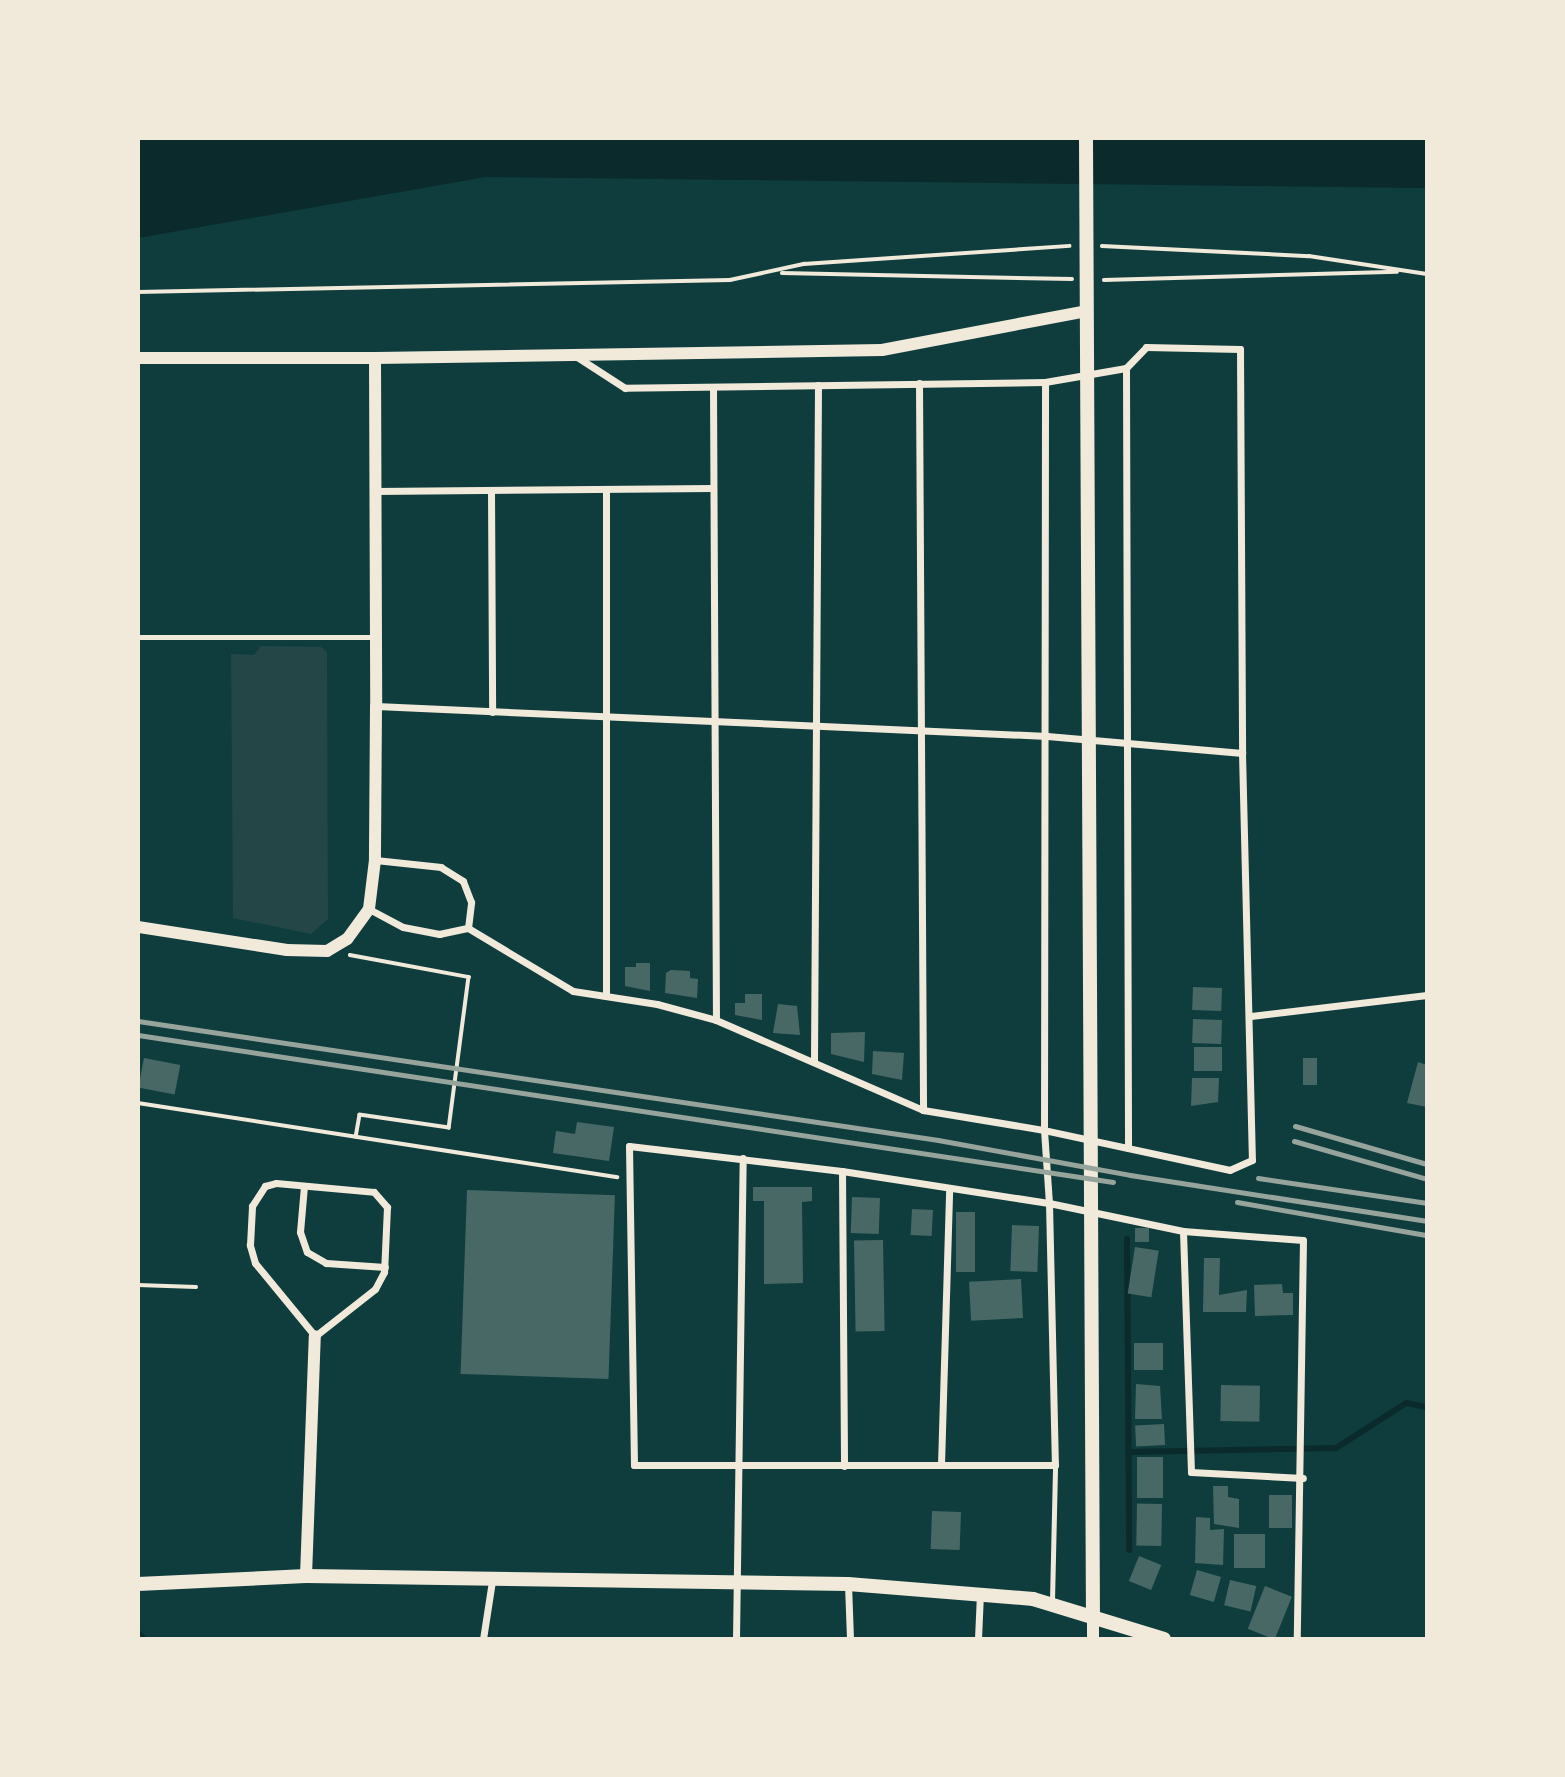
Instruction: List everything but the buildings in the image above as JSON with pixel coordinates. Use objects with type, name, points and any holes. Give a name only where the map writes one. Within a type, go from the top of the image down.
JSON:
[{"type":"main road","points":[[1086,138],[1093,1617]]},
{"type":"main road","points":[[141,1587],[306,1576],[736,1585],[848,1584],[981,1593],[1052,1603],[1164,1639]]},
{"type":"street","points":[[138,358],[577,357],[882,350],[1086,311]]},
{"type":"street","points":[[369,909],[403,927],[439,934],[468,928],[573,991],[657,1004],[716,1020],[923,1110],[1044,1130],[1230,1170],[1252,1160],[1251,1016],[1242,753],[1240,349],[1146,346],[1126,368],[1045,382],[713,387],[625,388],[577,357]]},
{"type":"street","points":[[138,927],[287,950],[327,951],[347,939],[369,909],[375,860],[375,358]]},
{"type":"street","points":[[1126,368],[1128,1148]]},
{"type":"street","points":[[1045,382],[1047,736],[1044,1130],[1049,1203],[1055,1465],[738,1468],[634,1465],[629,1146],[842,1171],[949,1190],[1049,1203],[1183,1231],[1303,1240],[1303,1478],[1297,1639]]},
{"type":"street","points":[[919,383],[923,1110]]},
{"type":"street","points":[[814,1061],[818,385]]},
{"type":"street","points":[[713,387],[716,1020]]},
{"type":"street","points":[[375,491],[712,488]]},
{"type":"street","points":[[606,489],[606,996]]},
{"type":"street","points":[[491,490],[492,712]]},
{"type":"street","points":[[376,706],[817,728],[1047,736],[1242,753]]},
{"type":"street","points":[[375,860],[441,867],[463,881],[471,902],[468,928]]},
{"type":"street","points":[[1251,1016],[1427,995]]},
{"type":"street","points":[[736,1639],[743,1158]]},
{"type":"street","points":[[842,1171],[844,1466]]},
{"type":"street","points":[[306,1576],[315,1336],[255,1263],[250,1245],[256,1196],[276,1183],[374,1192],[383,1198],[387,1207],[385,1267],[368,1296],[315,1336]]},
{"type":"street","points":[[304,1186],[300,1232],[307,1252],[326,1263],[385,1267]]},
{"type":"street","points":[[941,1465],[949,1190]]},
{"type":"street","points":[[1183,1231],[1191,1472],[1303,1478]]},
{"type":"street","points":[[483,1639],[492,1581]]},
{"type":"street","points":[[848,1584],[850,1639]]},
{"type":"street","points":[[978,1639],[981,1593]]},
{"type":"street","points":[[1093,1617],[1093,1639]]},
{"type":"lane","points":[[138,637],[375,637]]},
{"type":"lane","points":[[1052,1603],[1055,1465]]},
{"type":"path","points":[[138,292],[730,280],[804,264],[1076,246]]},
{"type":"path","points":[[1088,246],[1309,256],[1427,274]]},
{"type":"path","points":[[327,951],[469,978],[449,1128],[360,1115],[356,1138]]},
{"type":"path","points":[[138,1103],[630,1178]]},
{"type":"path","points":[[138,1285],[196,1287]]},
{"type":"shaded area","points":[[138,138],[1427,138],[1427,188],[486,177],[138,238]]},
{"type":"shaded area","points":[[261,646],[321,647],[327,652],[328,919],[311,934],[233,918],[231,654],[254,655]]},
{"type":"waterway","points":[[1127,1239],[1129,1550]]},
{"type":"waterway","points":[[1129,1452],[1336,1448],[1406,1403],[1427,1407]]},
{"type":"waterway","points":[[138,1633],[144,1639]]},
{"type":"railway","points":[[138,1021],[938,1140],[1130,1175],[1427,1221]]},
{"type":"railway","points":[[138,1035],[1113,1182]]},
{"type":"railway","points":[[1295,1126],[1427,1164]]},
{"type":"railway","points":[[1294,1141],[1427,1179]]},
{"type":"railway","points":[[1258,1178],[1427,1203]]},
{"type":"railway","points":[[1237,1202],[1427,1235]]}]
